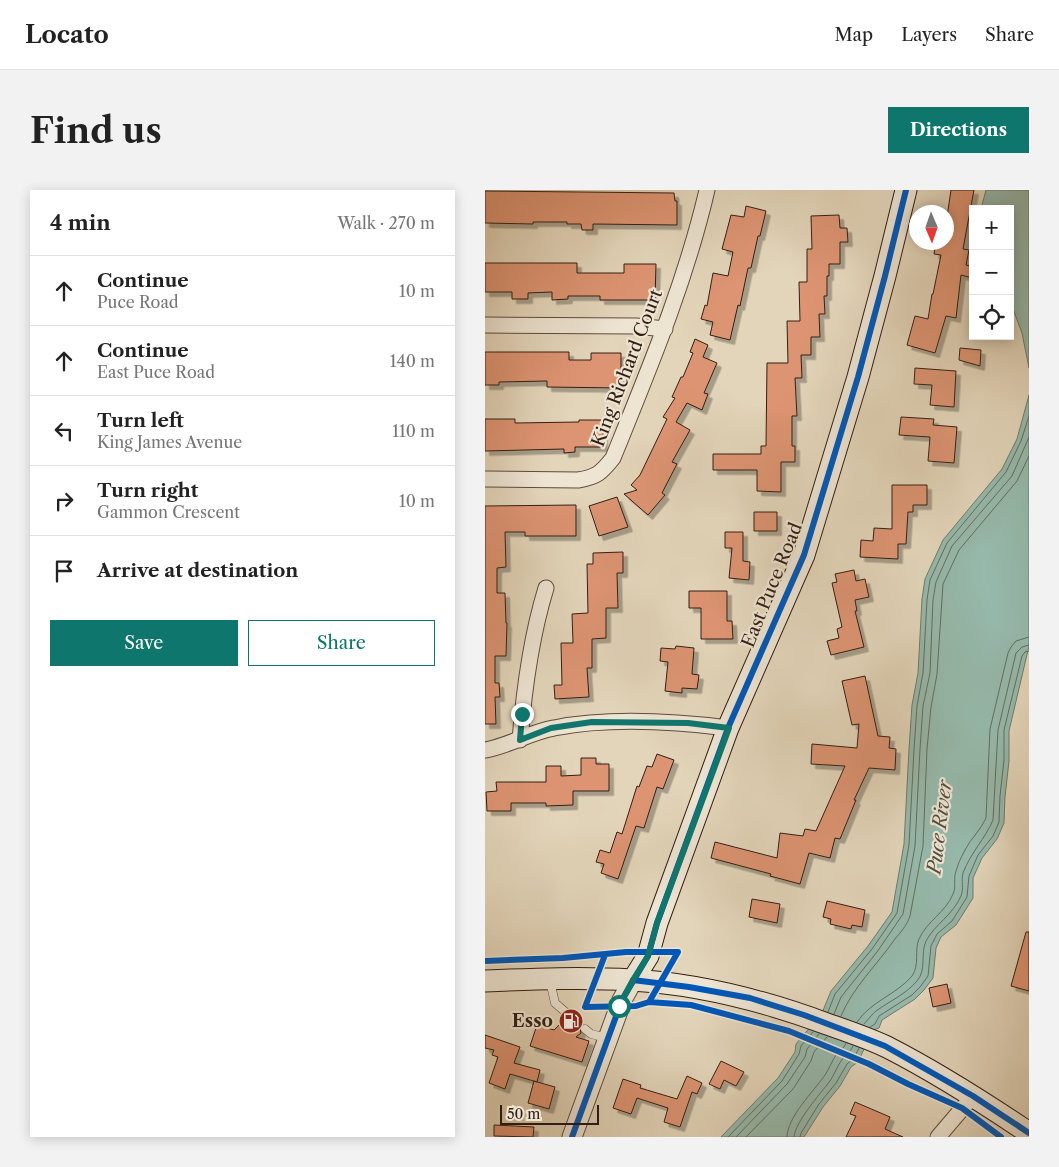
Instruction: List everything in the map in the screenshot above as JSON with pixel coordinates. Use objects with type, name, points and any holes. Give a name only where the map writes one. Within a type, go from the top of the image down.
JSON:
[{"type":"main road","name":"East Puce Road","points":[[633,980],[648,956],[657,923],[729,728],[804,555],[858,377],[906,190]]},
{"type":"main road","points":[[485,981],[549,978],[633,980],[689,987],[749,998],[804,1015],[885,1046],[973,1096],[1029,1133]]},
{"type":"street","name":"King Richard Court","points":[[485,479],[578,480],[591,478],[602,473],[613,458],[665,329],[687,264],[707,190]]},
{"type":"street","points":[[485,325],[636,326],[665,329]]},
{"type":"street","points":[[520,740],[523,696],[539,612],[546,588]]},
{"type":"street","points":[[485,750],[520,740],[551,728],[592,722],[688,723],[729,728]]},
{"type":"street","points":[[572,1137],[621,1000],[633,980]]},
{"type":"street","points":[[938,1137],[973,1096]]},
{"type":"lane","points":[[549,978],[555,1003],[570,1016]]},
{"type":"lane","points":[[585,1029],[591,1034],[607,1038]]},
{"type":"water","points":[[986,190],[1029,190],[1029,368],[1022,333],[1014,312],[1014,205],[982,205]]},
{"type":"water","name":"Puce River","points":[[1029,395],[1029,646],[1009,731],[1009,761],[1004,823],[997,839],[982,858],[973,878],[973,898],[956,925],[941,937],[936,948],[933,978],[915,999],[882,1020],[879,1028],[873,1030],[858,1062],[851,1067],[804,1137],[721,1137],[778,1078],[795,1052],[796,1044],[822,1013],[831,991],[868,946],[892,912],[904,844],[912,705],[918,673],[922,599],[925,579],[943,540],[1002,469],[1017,439]]},
{"type":"building","points":[[951,190],[974,190],[971,205],[969,205],[969,217],[963,249],[969,250],[966,265],[969,266],[969,277],[961,275],[956,318],[946,316],[935,353],[907,345],[915,316],[928,319],[941,255],[934,254],[935,250],[954,250],[954,205],[949,205]]},
{"type":"building","points":[[485,191],[674,193],[675,201],[677,201],[677,225],[593,224],[593,230],[582,230],[581,224],[567,224],[567,222],[533,222],[533,224],[485,223]]},
{"type":"building","points":[[746,206],[766,211],[751,268],[748,268],[730,340],[710,335],[713,322],[701,319],[705,305],[707,306],[713,273],[728,276],[733,252],[722,249],[731,215],[744,217]]},
{"type":"building","points":[[839,215],[840,228],[847,228],[848,242],[840,242],[840,264],[829,264],[827,296],[824,296],[825,314],[819,314],[820,337],[811,337],[811,355],[801,355],[802,378],[795,378],[797,416],[792,416],[792,446],[795,446],[795,462],[781,462],[781,492],[757,491],[757,470],[713,470],[713,454],[761,454],[761,446],[766,446],[767,363],[788,363],[787,321],[800,321],[799,282],[807,282],[807,249],[812,249],[811,216]]},
{"type":"building","points":[[485,263],[577,263],[577,273],[624,273],[624,264],[656,264],[655,300],[600,300],[600,296],[568,296],[568,299],[552,300],[552,292],[528,293],[528,299],[512,299],[512,292],[485,292]]},
{"type":"building","points":[[695,339],[708,345],[703,357],[717,363],[704,393],[708,394],[702,410],[687,403],[676,422],[690,430],[672,462],[677,464],[662,493],[665,495],[648,515],[624,494],[637,490],[631,485],[640,475],[667,419],[663,417],[675,398],[672,397],[693,353],[690,352]]},
{"type":"building","points":[[960,348],[981,350],[980,366],[959,360]]},
{"type":"building","points":[[485,352],[569,352],[569,360],[591,360],[591,353],[621,353],[621,388],[547,387],[547,381],[499,382],[499,385],[485,385]]},
{"type":"building","points":[[915,368],[956,371],[954,407],[930,405],[932,385],[914,384]]},
{"type":"building","points":[[901,417],[934,419],[933,425],[957,427],[954,463],[928,461],[930,437],[899,435]]},
{"type":"building","points":[[485,419],[515,419],[515,423],[603,420],[603,447],[575,447],[575,452],[564,453],[564,449],[485,451]]},
{"type":"building","points":[[892,485],[927,485],[927,505],[913,505],[913,512],[908,512],[906,544],[898,544],[898,559],[860,557],[861,540],[873,541],[874,528],[892,529]]},
{"type":"building","points":[[617,497],[628,527],[599,536],[589,506]]},
{"type":"building","points":[[576,505],[576,536],[525,536],[525,532],[505,532],[506,567],[497,568],[497,593],[505,593],[507,623],[506,656],[495,656],[495,683],[499,683],[500,697],[495,697],[496,724],[485,724],[485,506]]},
{"type":"building","points":[[754,512],[777,512],[777,531],[754,531]]},
{"type":"building","points":[[725,532],[743,532],[743,561],[750,562],[749,580],[729,578],[732,548],[725,548]]},
{"type":"building","points":[[623,552],[623,573],[617,573],[618,608],[606,608],[606,638],[592,639],[592,668],[587,668],[589,697],[555,699],[554,685],[562,685],[561,643],[573,643],[572,614],[588,613],[587,564],[593,564],[593,553]]},
{"type":"building","points":[[854,570],[856,581],[865,579],[869,597],[855,600],[857,611],[855,611],[864,647],[831,655],[827,641],[839,638],[837,629],[842,627],[832,583],[837,582],[835,574]]},
{"type":"building","points":[[689,591],[727,591],[727,621],[732,621],[733,639],[701,639],[701,608],[689,608]]},
{"type":"building","points":[[676,646],[694,648],[692,674],[699,675],[697,689],[682,688],[682,693],[665,691],[668,662],[660,661],[661,648],[675,649]]},
{"type":"building","points":[[865,676],[878,736],[890,737],[889,748],[896,749],[895,770],[869,768],[854,800],[856,800],[840,839],[835,838],[830,858],[809,853],[800,884],[711,858],[715,842],[777,858],[780,833],[803,836],[805,829],[816,831],[845,766],[811,764],[812,744],[857,748],[859,724],[852,725],[842,681]]},
{"type":"building","points":[[657,754],[674,760],[663,789],[657,787],[644,828],[636,826],[618,879],[601,873],[604,864],[596,862],[600,850],[610,853],[617,832],[622,834],[637,786],[639,787],[647,766],[652,767]]},
{"type":"building","points":[[581,758],[596,758],[596,764],[609,764],[609,791],[573,791],[573,805],[546,806],[546,803],[511,803],[511,811],[487,811],[486,792],[497,791],[496,782],[546,782],[546,766],[561,766],[561,776],[581,775]]},
{"type":"building","points":[[752,899],[780,904],[777,923],[749,917]]},
{"type":"building","points":[[827,901],[865,910],[862,927],[852,925],[851,929],[830,924],[831,919],[823,917]]},
{"type":"building","points":[[1026,932],[1029,932],[1029,991],[1011,986]]},
{"type":"building","points":[[947,984],[951,1003],[933,1007],[929,988]]},
{"type":"building","points":[[575,1017],[583,1024],[580,1028],[581,1033],[576,1037],[589,1041],[582,1062],[530,1046],[537,1025],[554,1030],[565,1019],[571,1021]]},
{"type":"building","points":[[485,1035],[520,1047],[514,1063],[540,1070],[537,1082],[510,1074],[505,1089],[489,1083],[498,1057],[492,1055],[494,1050],[485,1048]]},
{"type":"building","points":[[721,1061],[744,1072],[736,1086],[724,1080],[720,1089],[709,1084]]},
{"type":"building","points":[[687,1076],[702,1083],[697,1094],[692,1092],[680,1127],[664,1122],[668,1108],[637,1098],[631,1114],[613,1108],[623,1079],[641,1085],[640,1088],[677,1099]]},
{"type":"building","points":[[534,1081],[555,1087],[549,1109],[528,1103]]},
{"type":"building","points":[[855,1102],[890,1117],[885,1129],[903,1137],[846,1137],[856,1116],[850,1114]]},
{"type":"building","points":[[494,1125],[534,1127],[533,1137],[494,1136]]},
{"type":"cycle path","points":[[572,1137],[622,1000],[648,956],[657,923],[728,728],[804,555],[858,377],[906,190]]},
{"type":"cycle path","points":[[485,961],[563,958],[626,952],[678,952],[649,1002]]},
{"type":"cycle path","points":[[605,955],[585,1007],[636,1006],[649,1002],[691,1005],[789,1031],[869,1064],[962,1108],[1001,1137]]},
{"type":"cycle path","points":[[633,980],[689,987],[750,998],[804,1015],[854,1034],[885,1046],[973,1096],[1029,1133]]},
{"type":"place","name":"Esso","points":[[571,1021]]},
{"type":"route","points":[[522,714],[520,740],[551,728],[592,722],[688,723],[729,728],[657,923],[648,956],[619,1006]]}]
